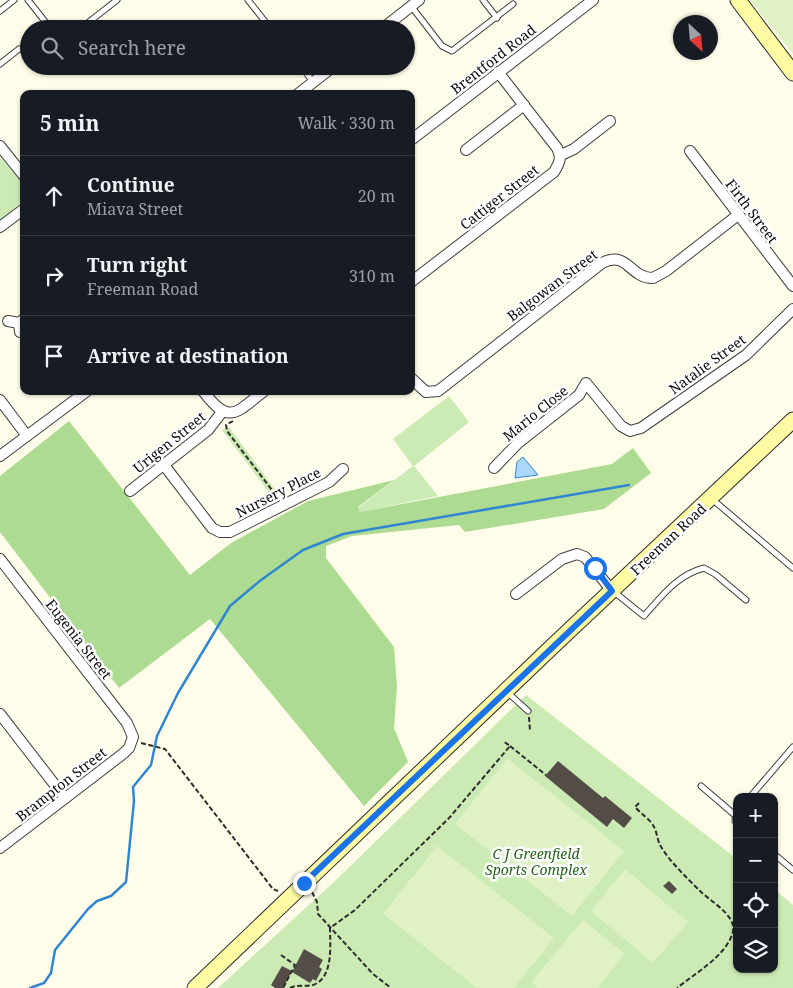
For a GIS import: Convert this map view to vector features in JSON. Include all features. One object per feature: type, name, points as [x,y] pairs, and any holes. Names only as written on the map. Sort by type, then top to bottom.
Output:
[{"type":"street","name":"Brentford Road","points":[[415,137],[592,0]]},
{"type":"street","points":[[738,0],[793,73]]},
{"type":"street","points":[[393,20],[415,3]]},
{"type":"street","points":[[498,72],[561,155],[574,149],[610,121]]},
{"type":"street","points":[[303,90],[323,75]]},
{"type":"street","points":[[466,150],[524,105]]},
{"type":"street","points":[[0,146],[20,170]]},
{"type":"street","name":"Firth Street","points":[[690,152],[793,286]]},
{"type":"street","name":"Cattiger Street","points":[[415,279],[554,172],[561,155]]},
{"type":"street","points":[[0,227],[20,212]]},
{"type":"street","name":"Balgowan Street","points":[[415,382],[426,392],[438,390],[609,259],[622,260],[640,276],[653,278],[666,271],[738,215]]},
{"type":"street","name":"Natalie Street","points":[[630,431],[641,428],[727,370],[746,355],[793,309]]},
{"type":"street","points":[[8,321],[20,325]]},
{"type":"street","name":"Mario Close","points":[[494,468],[518,443],[579,395],[586,383],[621,426],[630,431]]},
{"type":"street","points":[[0,456],[82,395]]},
{"type":"street","points":[[208,395],[227,412],[241,410],[259,395]]},
{"type":"street","points":[[0,400],[27,436]]},
{"type":"street","name":"Urigen Street","points":[[130,491],[164,466],[227,412]]},
{"type":"street","name":"Freeman Road","points":[[195,988],[793,420]]},
{"type":"street","name":"Nursery Place","points":[[164,466],[212,528],[220,532],[230,532],[329,482],[342,469]]},
{"type":"street","points":[[516,594],[569,554],[585,557],[612,591]]},
{"type":"street","name":"Eugenia Street","points":[[0,559],[127,723],[133,737]]},
{"type":"street","points":[[0,714],[65,798]]},
{"type":"street","name":"Brampton Street","points":[[0,848],[129,748],[133,737]]},
{"type":"lane","points":[[0,11],[14,0]]},
{"type":"lane","points":[[28,0],[44,20]]},
{"type":"lane","points":[[91,20],[117,0]]},
{"type":"lane","points":[[248,0],[264,20]]},
{"type":"lane","points":[[483,0],[497,18]]},
{"type":"lane","points":[[415,3],[442,46],[452,51],[513,4]]},
{"type":"lane","points":[[0,64],[19,49]]},
{"type":"lane","points":[[308,75],[314,82]]},
{"type":"lane","points":[[712,498],[793,568]]},
{"type":"lane","points":[[612,591],[644,616],[672,584],[694,571],[704,568],[715,574],[746,600]]},
{"type":"lane","points":[[506,691],[528,711]]},
{"type":"lane","points":[[753,793],[793,746]]},
{"type":"lane","points":[[701,786],[733,812]]},
{"type":"lane","points":[[778,857],[793,870]]},
{"type":"path","points":[[227,412],[233,423],[226,425],[226,431],[283,504]]},
{"type":"path","points":[[528,711],[531,713],[528,720],[530,731]]},
{"type":"path","points":[[504,741],[546,775]]},
{"type":"path","points":[[150,746],[162,748],[168,752],[273,889],[281,891]]},
{"type":"path","points":[[330,928],[356,910],[450,817],[510,746]]},
{"type":"path","points":[[639,803],[635,807],[653,824],[660,846],[699,890],[724,912],[731,920],[734,929],[732,936],[705,968],[677,988]]},
{"type":"path","points":[[308,887],[315,897],[318,914],[373,974],[391,988]]},
{"type":"path","points":[[290,988],[314,984],[321,978],[330,959],[330,928]]},
{"type":"path","points":[[281,955],[295,965],[283,988]]},
{"type":"green space","points":[[750,0],[793,0],[793,54]]},
{"type":"green space","points":[[0,156],[20,182],[20,203],[0,221]]},
{"type":"green space","points":[[449,396],[469,422],[414,466],[438,496],[360,512],[358,508],[413,466],[393,439]]},
{"type":"green space","points":[[69,421],[190,575],[231,543],[308,501],[394,480],[358,507],[360,512],[612,464],[633,448],[651,473],[604,509],[465,532],[459,525],[352,536],[326,546],[326,558],[394,647],[397,686],[394,728],[408,762],[364,806],[210,619],[119,688],[0,532],[0,476]]},
{"type":"green space","points":[[229,427],[279,495],[274,499],[222,430]]},
{"type":"green space","name":"C J Greenfield Sports Complex","points":[[526,695],[733,856],[733,973],[778,973],[778,892],[793,905],[793,988],[218,988],[334,882]]},
{"type":"green space","points":[[507,758],[624,851],[572,916],[455,824]]},
{"type":"green space","points":[[437,846],[554,938],[514,988],[477,988],[383,914]]},
{"type":"green space","points":[[625,869],[688,922],[653,963],[591,911]]},
{"type":"green space","points":[[583,920],[625,954],[597,988],[538,988],[531,982]]},
{"type":"water","points":[[523,457],[538,475],[515,478],[517,462]]},
{"type":"building","points":[[558,761],[603,798],[605,796],[632,818],[624,828],[613,819],[607,827],[545,776]]},
{"type":"building","points":[[669,881],[677,889],[672,894],[663,886]]},
{"type":"building","points":[[304,949],[323,960],[319,967],[322,969],[316,981],[313,979],[310,983],[292,972]]},
{"type":"building","points":[[282,966],[292,971],[283,988],[275,988],[271,985]]},
{"type":"waterway","points":[[30,988],[44,983],[51,973],[55,950],[88,909],[97,901],[111,896],[126,882],[134,801],[133,787],[151,765],[157,736],[178,693],[230,606],[261,580],[303,550],[343,534],[629,485]]},
{"type":"route","points":[[304,883],[556,642],[612,591],[595,568]]}]
